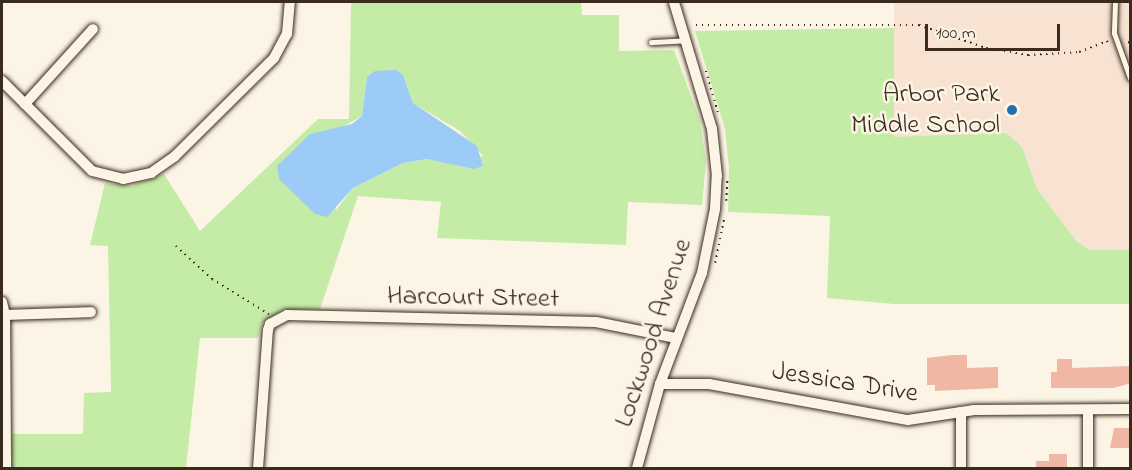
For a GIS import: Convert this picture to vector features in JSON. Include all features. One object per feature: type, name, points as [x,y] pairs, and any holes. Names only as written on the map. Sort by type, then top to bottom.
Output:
[{"type":"street","points":[[2,81],[92,171],[123,179],[151,173],[175,156],[274,58],[287,34],[290,2]]},
{"type":"street","name":"Lockwood Avenue","points":[[637,468],[660,384],[702,273],[717,176],[712,129],[674,2]]},
{"type":"street","points":[[25,104],[93,29]]},
{"type":"street","points":[[2,302],[6,468]]},
{"type":"street","points":[[3,315],[92,312]]},
{"type":"street","name":"Harcourt Street","points":[[273,322],[287,315],[596,322],[676,338]]},
{"type":"street","points":[[258,468],[273,322]]},
{"type":"street","name":"Jessica Drive","points":[[660,384],[709,384],[908,420],[961,412],[1131,410]]},
{"type":"street","points":[[1088,410],[1088,468]]},
{"type":"street","points":[[960,468],[961,412]]},
{"type":"lane","points":[[1115,2],[1114,33],[1131,78]]},
{"type":"lane","points":[[651,42],[684,40]]},
{"type":"path","points":[[696,25],[919,25],[986,48],[1028,56],[1079,52],[1107,41],[1112,44]]},
{"type":"path","points":[[176,246],[212,279],[273,322]]},
{"type":"shaded area","name":"Arbor Park Middle School","points":[[894,2],[1130,2],[1130,250],[1090,250],[1077,242],[1036,189],[1022,147],[894,137]]},
{"type":"green space","points":[[351,2],[581,2],[582,15],[619,15],[619,51],[674,50],[700,121],[706,162],[702,205],[628,202],[626,245],[437,238],[441,202],[358,196],[320,309],[283,309],[262,323],[258,338],[200,338],[186,468],[12,468],[12,434],[83,434],[84,393],[111,392],[108,246],[90,245],[105,183],[131,186],[164,174],[200,231],[318,119],[349,119]],"holes":[[[403,75],[413,103],[460,131],[483,156],[450,163],[427,159],[403,163],[353,188],[336,210],[310,134],[337,130],[362,116],[367,77]]]},
{"type":"green space","points":[[894,28],[894,137],[1006,133],[1022,147],[1037,189],[1077,242],[1090,250],[1130,250],[1130,304],[894,304],[827,298],[830,216],[728,212],[729,169],[725,129],[695,31]]},
{"type":"water","points":[[396,70],[403,75],[413,103],[477,146],[483,166],[474,169],[427,159],[403,163],[353,188],[327,217],[315,214],[279,179],[277,166],[310,134],[352,124],[362,116],[367,77],[375,71]]},
{"type":"building","points":[[967,355],[967,368],[998,367],[998,388],[935,391],[935,385],[927,385],[927,358]]},
{"type":"building","points":[[1057,359],[1072,359],[1072,368],[1131,366],[1131,383],[1114,388],[1051,388],[1051,372],[1057,372]]},
{"type":"building","points":[[1114,428],[1131,428],[1129,448],[1110,448]]},
{"type":"building","points":[[1049,454],[1067,454],[1067,468],[1036,468],[1036,461],[1049,461]]},
{"type":"place","name":"Arbor Park Middle School","points":[[1012,110]]}]
